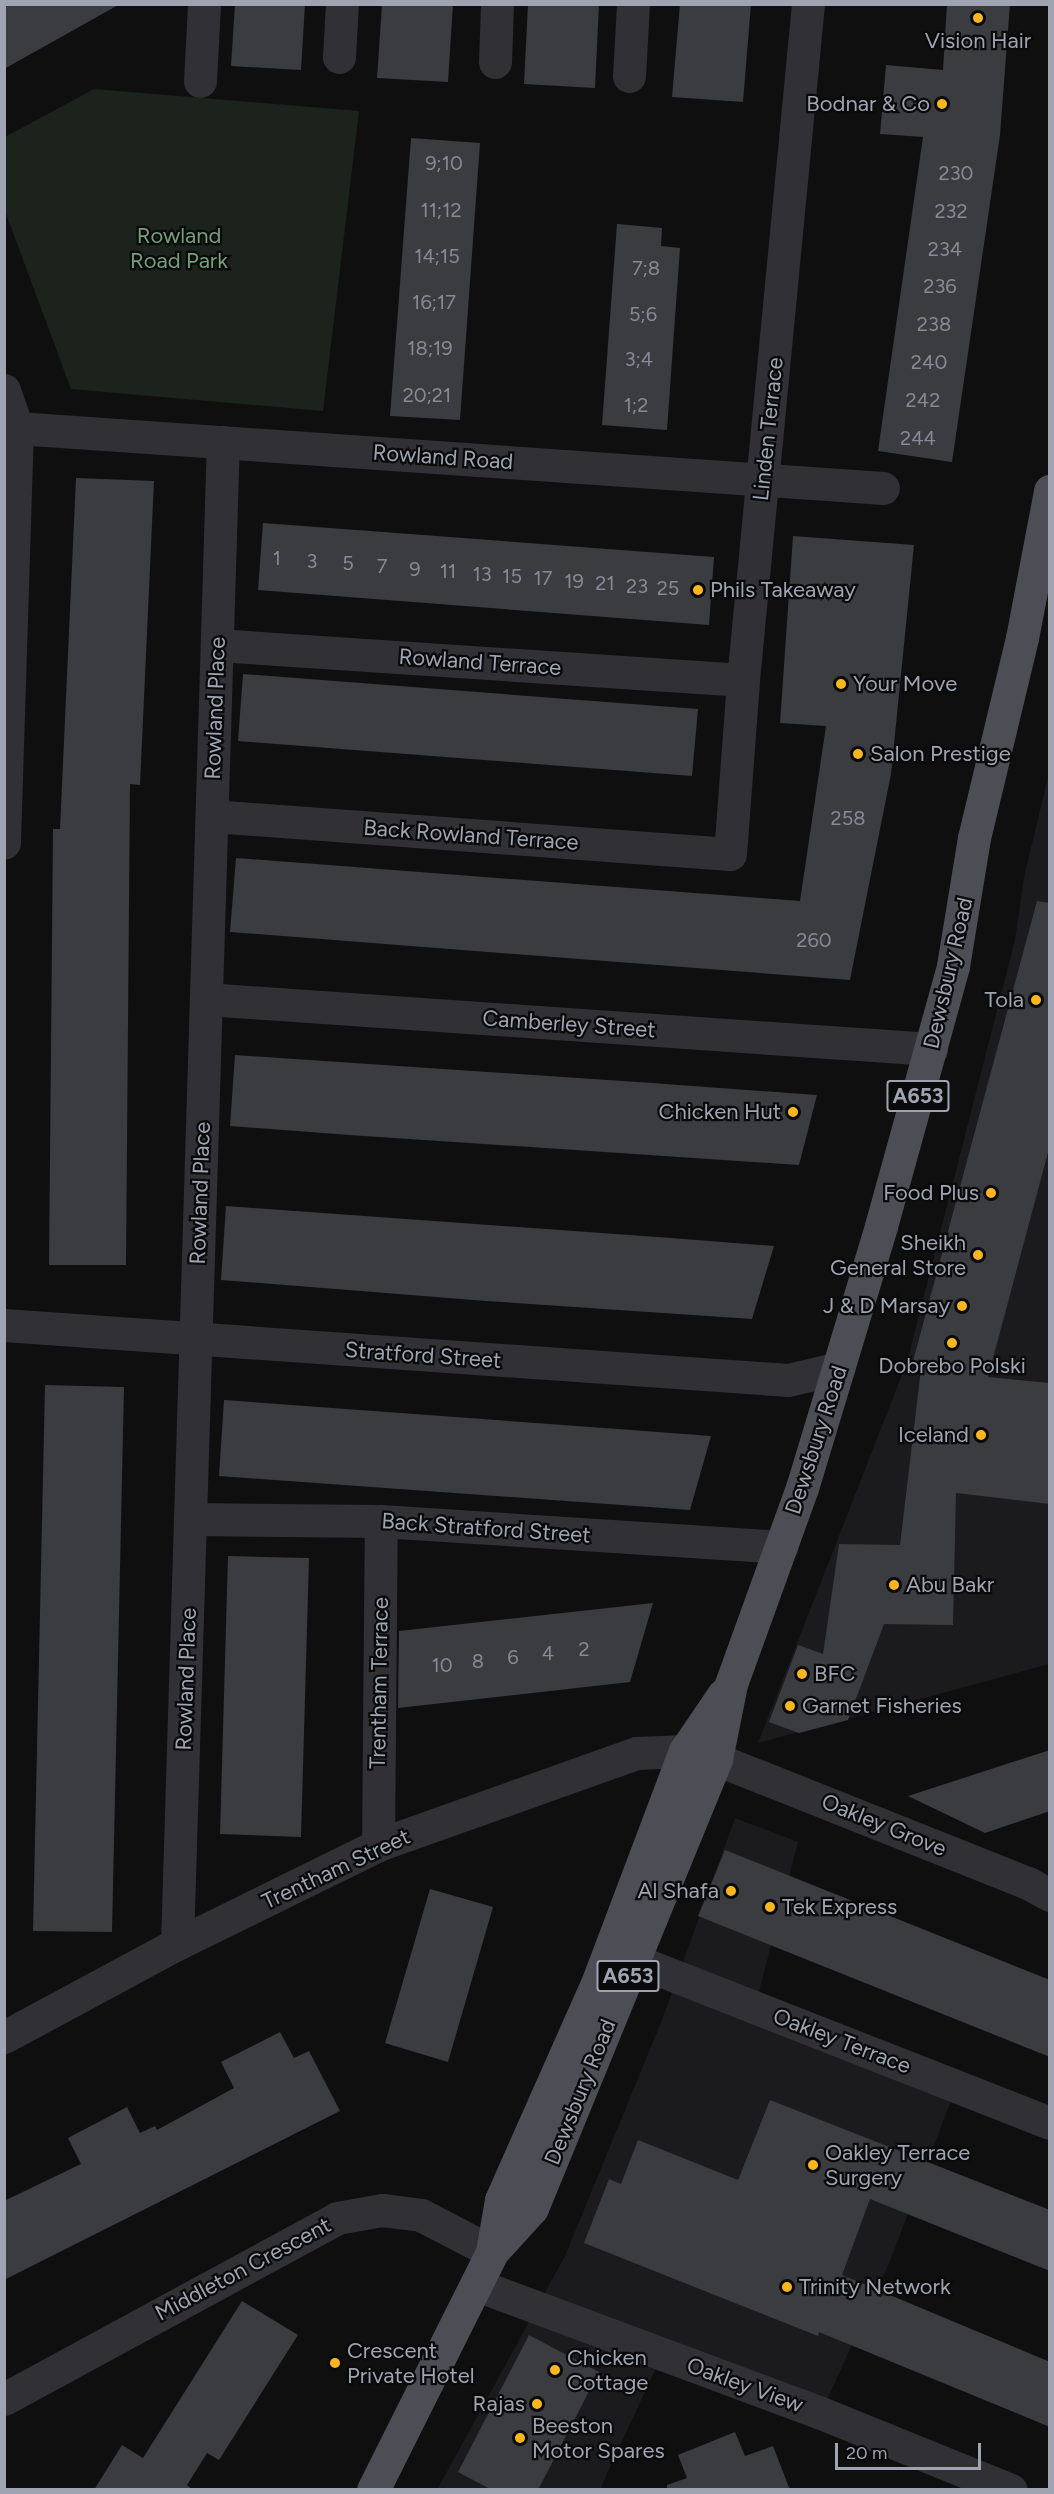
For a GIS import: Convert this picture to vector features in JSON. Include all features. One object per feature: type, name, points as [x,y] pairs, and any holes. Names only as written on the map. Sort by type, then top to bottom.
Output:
[{"type":"main road","name":"Dewsbury Road","points":[[492,2252],[532,2208],[716,1759],[731,1684],[781,1547],[839,1368],[953,966],[974,837],[1022,638],[1049,494]]},
{"type":"main road","points":[[1022,638],[1050,614]]},
{"type":"main road","name":"Dewsbury Road","points":[[374,2490],[492,2252],[501,2200],[598,1981],[685,1751],[731,1684]]},
{"type":"street","points":[[200,81],[204,4]]},
{"type":"street","points":[[339,57],[342,4]]},
{"type":"street","points":[[495,62],[497,4]]},
{"type":"street","points":[[629,76],[633,4]]},
{"type":"street","name":"Linden Terrace","points":[[730,854],[743,680],[808,4]]},
{"type":"street","points":[[4,390],[11,431],[4,843]]},
{"type":"street","name":"Rowland Road","points":[[11,431],[223,442],[883,489]]},
{"type":"street","name":"Rowland Place","points":[[177,1944],[223,442]]},
{"type":"street","name":"Rowland Terrace","points":[[217,645],[743,680]]},
{"type":"street","name":"Back Rowland Terrace","points":[[212,816],[730,854]]},
{"type":"street","name":"Camberley Street","points":[[207,999],[931,1049]]},
{"type":"street","name":"Stratford Street","points":[[4,1325],[774,1379],[811,1377],[839,1368]]},
{"type":"street","name":"Back Stratford Street","points":[[191,1519],[381,1521],[781,1547]]},
{"type":"street","name":"Trentham Terrace","points":[[378,1845],[381,1521]]},
{"type":"street","name":"Trentham Street","points":[[4,2037],[177,1944],[378,1845],[636,1753],[685,1751]]},
{"type":"street","name":"Oakley Grove","points":[[716,1759],[1028,1883],[1050,1895]]},
{"type":"street","name":"Oakley Terrace","points":[[634,1960],[1050,2123]]},
{"type":"street","name":"Middleton Crescent","points":[[4,2398],[338,2218],[382,2210],[421,2215],[492,2252]]},
{"type":"street","name":"Oakley View","points":[[477,2285],[1011,2490]]},
{"type":"shaded area","points":[[1049,773],[1049,1664],[758,1743],[907,1362],[1015,940],[1024,877]]},
{"type":"shaded area","points":[[735,1818],[798,1842],[755,2007],[957,2085],[890,2261],[821,2413],[662,2355],[600,2489],[437,2490],[565,2256],[662,2020]]},
{"type":"green space","name":"Rowland Road Park","points":[[94,89],[359,111],[323,411],[71,389],[5,211],[5,137]]},
{"type":"building","points":[[4,4],[120,4],[4,69]]},
{"type":"building","points":[[235,4],[305,4],[301,70],[231,66]]},
{"type":"building","points":[[382,4],[453,4],[448,82],[377,78]]},
{"type":"building","points":[[528,4],[599,4],[595,88],[524,84]]},
{"type":"building","points":[[680,4],[751,4],[743,102],[672,97]]},
{"type":"building","points":[[947,4],[1010,4],[1000,135],[952,462],[878,451],[923,137],[880,134],[886,65],[943,70]]},
{"type":"building","points":[[411,138],[480,143],[460,420],[390,416]]},
{"type":"building","points":[[617,224],[662,228],[661,246],[680,248],[667,430],[602,425]]},
{"type":"building","points":[[76,478],[154,481],[140,785],[130,784],[126,1265],[49,1265],[53,829],[60,829]]},
{"type":"building","points":[[263,523],[714,557],[709,625],[258,590]]},
{"type":"building","points":[[793,536],[914,545],[891,774],[850,980],[230,932],[236,858],[800,901],[826,726],[780,723]]},
{"type":"building","points":[[243,674],[698,709],[692,776],[238,741]]},
{"type":"building","points":[[1037,901],[1050,903],[1050,1145],[988,1377],[1050,1383],[1050,1504],[956,1493],[953,1625],[884,1624],[848,1720],[799,1733],[769,1722],[798,1645],[823,1654],[839,1544],[900,1545],[921,1369],[912,1365]]},
{"type":"building","points":[[235,1055],[817,1095],[799,1165],[349,1135],[230,1126]]},
{"type":"building","points":[[226,1206],[774,1246],[752,1319],[486,1301],[221,1280]]},
{"type":"building","points":[[45,1385],[124,1387],[112,1932],[33,1931]]},
{"type":"building","points":[[224,1400],[711,1436],[690,1510],[219,1476]]},
{"type":"building","points":[[228,1556],[309,1558],[301,1837],[220,1834]]},
{"type":"building","points":[[653,1603],[630,1682],[398,1708],[399,1631]]},
{"type":"building","points":[[1050,1750],[1050,1811],[985,1833],[908,1796]]},
{"type":"building","points":[[725,1850],[1050,1980],[1050,2057],[698,1916]]},
{"type":"building","points":[[430,1889],[493,1907],[448,2062],[385,2043]]},
{"type":"building","points":[[280,2032],[294,2058],[309,2051],[340,2111],[4,2280],[4,2201],[81,2164],[68,2138],[127,2107],[140,2133],[155,2126],[157,2130],[234,2088],[221,2062]]},
{"type":"building","points":[[770,2100],[1050,2210],[1050,2271],[870,2199],[842,2275],[1050,2362],[1050,2427],[819,2332],[818,2336],[584,2243],[609,2179],[621,2184],[638,2140],[738,2180]]},
{"type":"building","points":[[242,2301],[298,2335],[219,2460],[207,2453],[187,2485],[193,2490],[94,2490],[122,2445],[143,2458]]},
{"type":"building","points":[[529,2335],[599,2372],[538,2490],[492,2490],[458,2472]]},
{"type":"building","points":[[735,2432],[745,2456],[773,2446],[790,2490],[667,2490],[667,2485],[687,2478],[678,2455]]},
{"type":"place","name":"Vision Hair","points":[[978,18]]},
{"type":"place","name":"Bodnar & Co","points":[[942,104]]},
{"type":"place","name":"Phils Takeaway","points":[[698,590]]},
{"type":"place","name":"Your Move","points":[[841,684]]},
{"type":"place","name":"Salon Prestige","points":[[858,754]]},
{"type":"place","name":"Tola","points":[[1036,1000]]},
{"type":"place","name":"Chicken Hut","points":[[793,1112]]},
{"type":"place","name":"Food Plus","points":[[991,1193]]},
{"type":"place","name":"Sheikh General Store","points":[[978,1255]]},
{"type":"place","name":"J & D Marsay","points":[[962,1306]]},
{"type":"place","name":"Dobrebo Polski","points":[[952,1343]]},
{"type":"place","name":"Iceland","points":[[981,1435]]},
{"type":"place","name":"Abu Bakr","points":[[894,1585]]},
{"type":"place","name":"BFC","points":[[802,1674]]},
{"type":"place","name":"Garnet Fisheries","points":[[790,1706]]},
{"type":"place","name":"Al Shafa","points":[[731,1891]]},
{"type":"place","name":"Tek Express","points":[[770,1907]]},
{"type":"place","name":"Oakley Terrace Surgery","points":[[813,2165]]},
{"type":"place","name":"Trinity Network","points":[[787,2287]]},
{"type":"place","name":"Crescent Private Hotel","points":[[335,2363]]},
{"type":"place","name":"Chicken Cottage","points":[[555,2370]]},
{"type":"place","name":"Rajas","points":[[537,2404]]},
{"type":"place","name":"Beeston Motor Spares","points":[[520,2438]]}]
